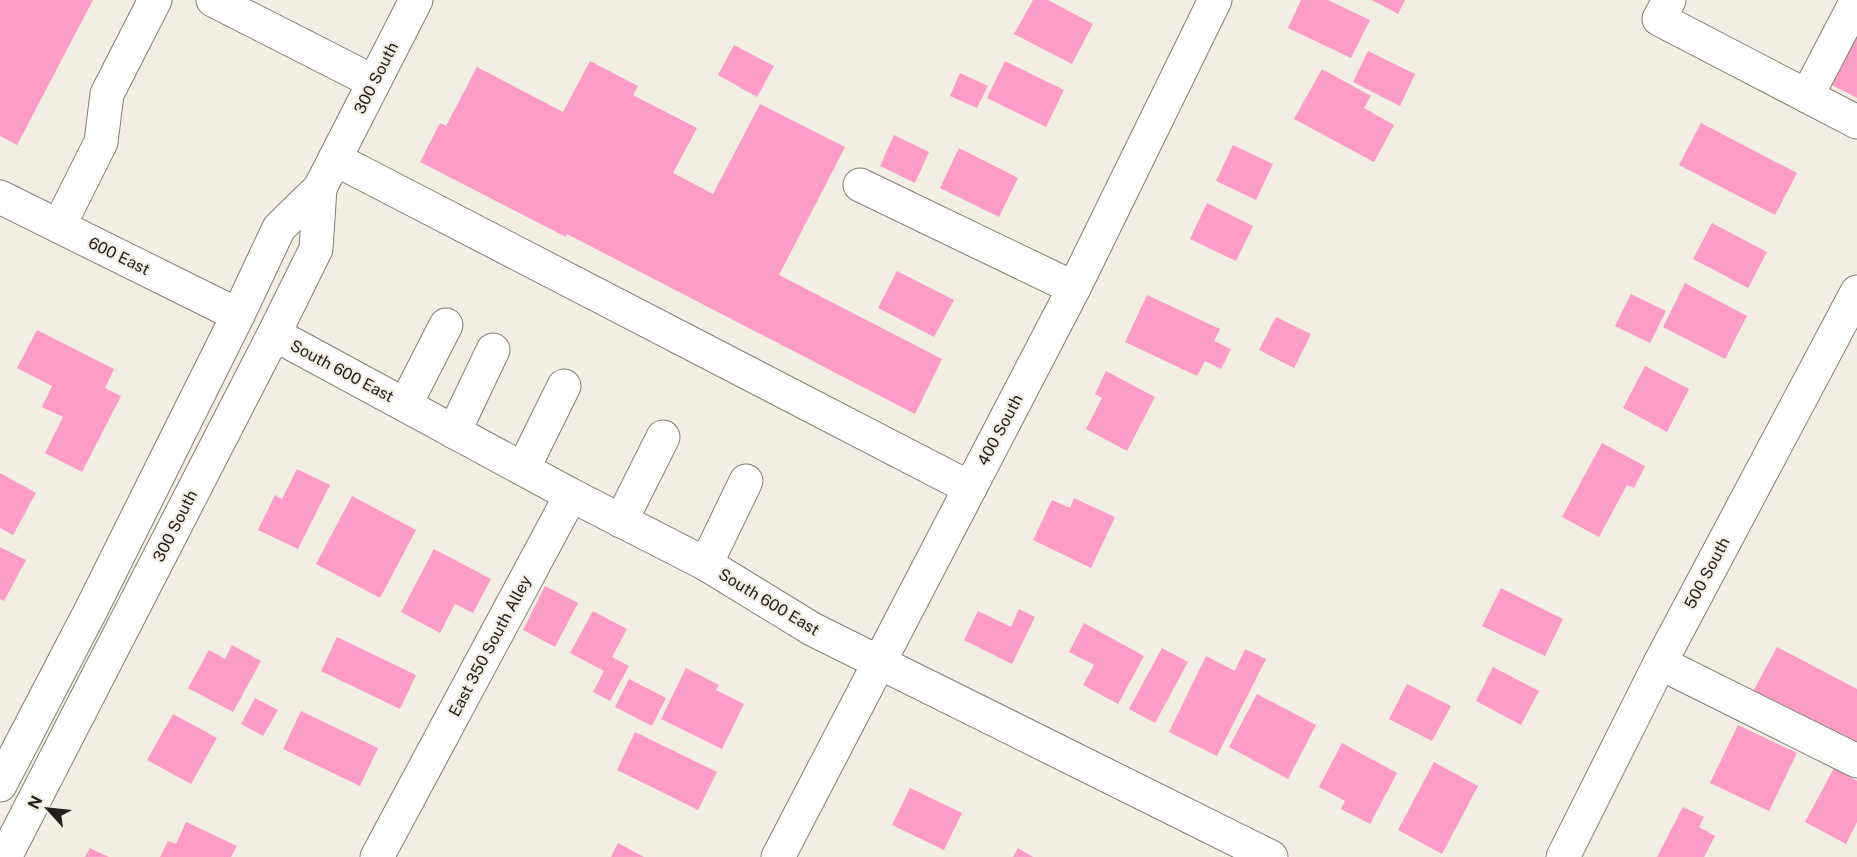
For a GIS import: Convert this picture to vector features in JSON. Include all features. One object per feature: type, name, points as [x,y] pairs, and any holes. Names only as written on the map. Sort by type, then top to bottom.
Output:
[{"type":"street","points":[[59,226],[101,142],[107,94],[155,0]]},
{"type":"street","points":[[213,0],[374,82]]},
{"type":"street","name":"300 South","points":[[0,785],[92,610],[279,228],[320,188],[416,0]]},
{"type":"street","name":"400 South","points":[[778,857],[1074,288],[1215,0]]},
{"type":"street","points":[[1669,0],[1659,19],[1857,122]]},
{"type":"street","points":[[1807,96],[1857,0]]},
{"type":"street","points":[[335,159],[970,489]]},
{"type":"street","points":[[860,185],[1074,288]]},
{"type":"street","name":"300 South","points":[[5,857],[316,249],[320,188]]},
{"type":"street","name":"600 East","points":[[0,197],[238,315]]},
{"type":"street","name":"500 South","points":[[1563,857],[1659,663],[1857,292]]},
{"type":"street","points":[[405,405],[446,325]]},
{"type":"street","name":"South 600 East","points":[[274,334],[523,470],[706,564],[812,629],[1271,857]]},
{"type":"street","points":[[454,432],[493,350]]},
{"type":"street","points":[[523,470],[564,386]]},
{"type":"street","points":[[621,521],[663,437]]},
{"type":"street","points":[[706,564],[746,481]]},
{"type":"street","name":"East 350 South Alley","points":[[377,857],[571,495]]},
{"type":"street","points":[[1659,663],[1857,761]]},
{"type":"building","points":[[0,0],[93,0],[17,145],[0,136]]},
{"type":"building","points":[[1033,0],[1048,0],[1093,24],[1072,64],[1014,34]]},
{"type":"building","points":[[1301,0],[1328,0],[1370,20],[1351,58],[1288,28]]},
{"type":"building","points":[[1372,0],[1405,0],[1398,14]]},
{"type":"building","points":[[1857,27],[1857,98],[1828,83]]},
{"type":"building","points":[[734,45],[774,66],[757,97],[718,75]]},
{"type":"building","points":[[1368,51],[1415,74],[1400,106],[1353,82]]},
{"type":"building","points":[[590,61],[638,86],[633,95],[697,128],[673,173],[713,194],[760,104],[845,147],[779,275],[942,359],[915,414],[567,234],[566,237],[420,162],[440,123],[446,126],[477,67],[563,112]]},
{"type":"building","points":[[1005,61],[1064,90],[1046,127],[987,98]]},
{"type":"building","points":[[1322,69],[1371,96],[1364,108],[1394,125],[1374,162],[1294,119]]},
{"type":"building","points":[[960,73],[988,86],[977,108],[950,96]]},
{"type":"building","points":[[1701,123],[1797,173],[1775,215],[1679,165]]},
{"type":"building","points":[[894,135],[929,152],[915,183],[880,166]]},
{"type":"building","points":[[1233,145],[1273,164],[1256,200],[1216,181]]},
{"type":"building","points":[[959,148],[1018,178],[999,217],[940,188]]},
{"type":"building","points":[[1207,203],[1253,226],[1236,261],[1190,239]]},
{"type":"building","points":[[1712,223],[1767,252],[1748,288],[1693,259]]},
{"type":"building","points":[[897,271],[954,300],[934,337],[878,308]]},
{"type":"building","points":[[1685,283],[1747,316],[1725,359],[1663,327]]},
{"type":"building","points":[[1631,294],[1666,311],[1650,343],[1615,326]]},
{"type":"building","points":[[1147,295],[1220,329],[1214,341],[1231,349],[1221,369],[1205,361],[1197,376],[1125,342]]},
{"type":"building","points":[[1276,317],[1311,334],[1294,368],[1259,350]]},
{"type":"building","points":[[37,330],[114,369],[105,388],[121,396],[82,472],[45,453],[63,417],[42,407],[52,386],[17,368]]},
{"type":"building","points":[[1645,366],[1689,389],[1667,432],[1623,408]]},
{"type":"building","points":[[1106,371],[1155,397],[1127,451],[1086,429],[1102,398],[1095,394]]},
{"type":"building","points":[[1602,443],[1645,466],[1634,488],[1627,485],[1599,537],[1562,517]]},
{"type":"building","points":[[297,469],[330,485],[298,549],[258,530],[275,495],[282,499]]},
{"type":"building","points":[[0,473],[36,493],[13,535],[0,528]]},
{"type":"building","points":[[352,496],[416,530],[380,598],[316,564]]},
{"type":"building","points":[[1074,498],[1115,517],[1091,568],[1033,540],[1052,500],[1070,508]]},
{"type":"building","points":[[0,547],[26,560],[4,601],[0,599]]},
{"type":"building","points":[[434,549],[491,579],[473,613],[455,604],[440,633],[401,612]]},
{"type":"building","points":[[545,586],[578,603],[555,647],[523,630]]},
{"type":"building","points":[[1501,588],[1563,619],[1545,656],[1482,626]]},
{"type":"building","points":[[1019,609],[1035,617],[1012,664],[964,640],[978,611],[1011,627]]},
{"type":"building","points":[[593,611],[627,629],[612,657],[629,666],[610,701],[593,692],[604,671],[570,653]]},
{"type":"building","points":[[1084,623],[1144,656],[1118,704],[1083,685],[1094,665],[1069,652]]},
{"type":"building","points":[[337,637],[416,675],[400,709],[321,671]]},
{"type":"building","points":[[232,645],[261,661],[233,712],[188,688],[209,650],[225,659]]},
{"type":"building","points":[[1777,647],[1857,689],[1857,754],[1750,697]]},
{"type":"building","points":[[1162,648],[1188,662],[1155,723],[1129,709]]},
{"type":"building","points":[[1245,649],[1266,659],[1217,756],[1169,732],[1206,656],[1235,671]]},
{"type":"building","points":[[1493,667],[1539,691],[1521,725],[1476,701]]},
{"type":"building","points":[[686,668],[719,685],[716,690],[744,704],[722,749],[661,719]]},
{"type":"building","points":[[629,679],[666,698],[652,726],[615,707]]},
{"type":"building","points":[[1407,684],[1451,706],[1432,741],[1389,719]]},
{"type":"building","points":[[1257,694],[1316,725],[1288,779],[1229,747]]},
{"type":"building","points":[[255,698],[278,710],[263,736],[241,724]]},
{"type":"building","points":[[301,711],[378,748],[360,786],[283,749]]},
{"type":"building","points":[[173,714],[217,738],[191,784],[147,760]]},
{"type":"building","points":[[1738,725],[1797,753],[1769,811],[1710,783]]},
{"type":"building","points":[[635,732],[717,772],[698,810],[617,770]]},
{"type":"building","points":[[1342,743],[1397,773],[1370,824],[1341,809],[1345,801],[1319,787]]},
{"type":"building","points":[[1434,762],[1478,786],[1442,854],[1398,830]]},
{"type":"building","points":[[1834,768],[1857,781],[1857,822],[1846,844],[1805,822]]},
{"type":"building","points":[[910,788],[962,813],[944,850],[892,825]]},
{"type":"building","points":[[1683,807],[1704,817],[1699,827],[1715,836],[1704,857],[1657,857]]},
{"type":"building","points":[[186,822],[237,846],[231,857],[160,857],[168,841],[176,844]]},
{"type":"building","points":[[618,843],[644,857],[611,857]]},
{"type":"building","points":[[90,848],[109,857],[85,857]]},
{"type":"building","points":[[1018,848],[1033,857],[1013,857]]}]
